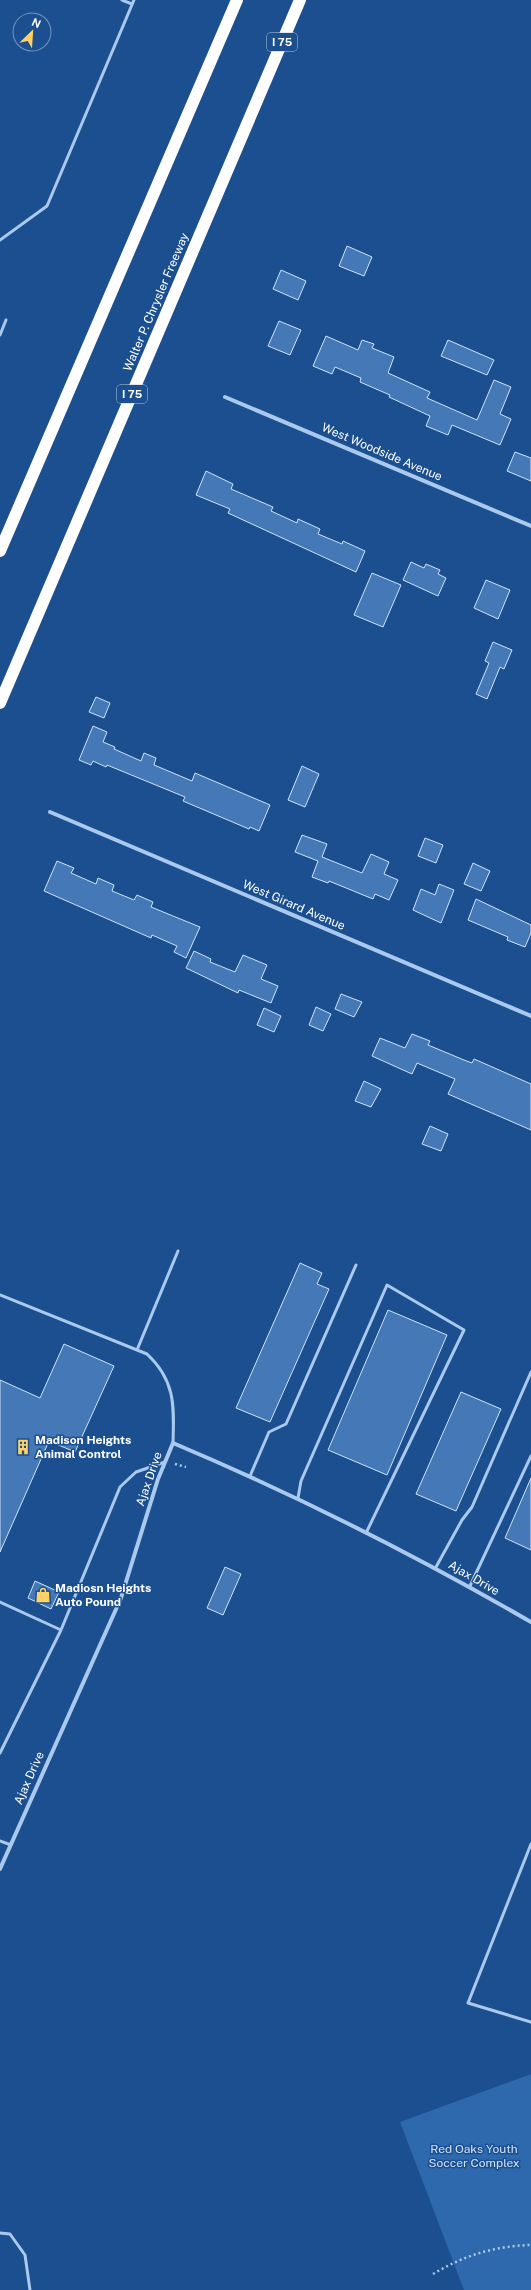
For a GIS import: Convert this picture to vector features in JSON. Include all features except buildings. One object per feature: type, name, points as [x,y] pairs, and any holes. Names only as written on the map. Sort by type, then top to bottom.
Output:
[{"type":"highway","points":[[0,551],[237,0]]},
{"type":"highway","name":"Walter P. Chrysler Freeway","points":[[0,703],[300,0]]},
{"type":"street","name":"West Woodside Avenue","points":[[225,397],[531,526]]},
{"type":"street","name":"West Girard Avenue","points":[[50,812],[531,1016]]},
{"type":"street","name":"Ajax Drive","points":[[0,1869],[121,1598],[165,1462],[173,1442],[298,1498],[367,1531],[436,1567],[531,1622]]},
{"type":"lane","points":[[122,0],[132,4]]},
{"type":"lane","points":[[0,240],[47,206],[134,0]]},
{"type":"lane","points":[[0,335],[6,320]]},
{"type":"lane","points":[[137,1350],[178,1251]]},
{"type":"lane","points":[[250,1476],[270,1432],[286,1424],[356,1265]]},
{"type":"lane","points":[[298,1498],[301,1481],[387,1286],[464,1330],[367,1531]]},
{"type":"lane","points":[[0,1295],[147,1354],[164,1373],[174,1402],[173,1442]]},
{"type":"lane","points":[[436,1567],[462,1520],[472,1508],[531,1372]]},
{"type":"lane","points":[[470,1586],[531,1456]]},
{"type":"lane","points":[[0,1753],[62,1630],[120,1487],[136,1472],[165,1462]]},
{"type":"lane","points":[[0,1602],[62,1630]]},
{"type":"lane","points":[[0,1841],[11,1845]]},
{"type":"lane","points":[[531,1844],[468,2003],[531,2022]]},
{"type":"lane","points":[[0,2233],[10,2234],[25,2255],[30,2290]]},
{"type":"path","points":[[434,2274],[452,2262],[495,2247],[531,2245]]},
{"type":"green space","name":"Red Oaks Youth Soccer Complex","points":[[531,2074],[531,2290],[464,2290],[400,2122]]},
{"type":"place","name":"Madison Heights Animal Control","points":[[23,1447]]},
{"type":"place","name":"Madiosn Heights Auto Pound","points":[[43,1595]]}]
